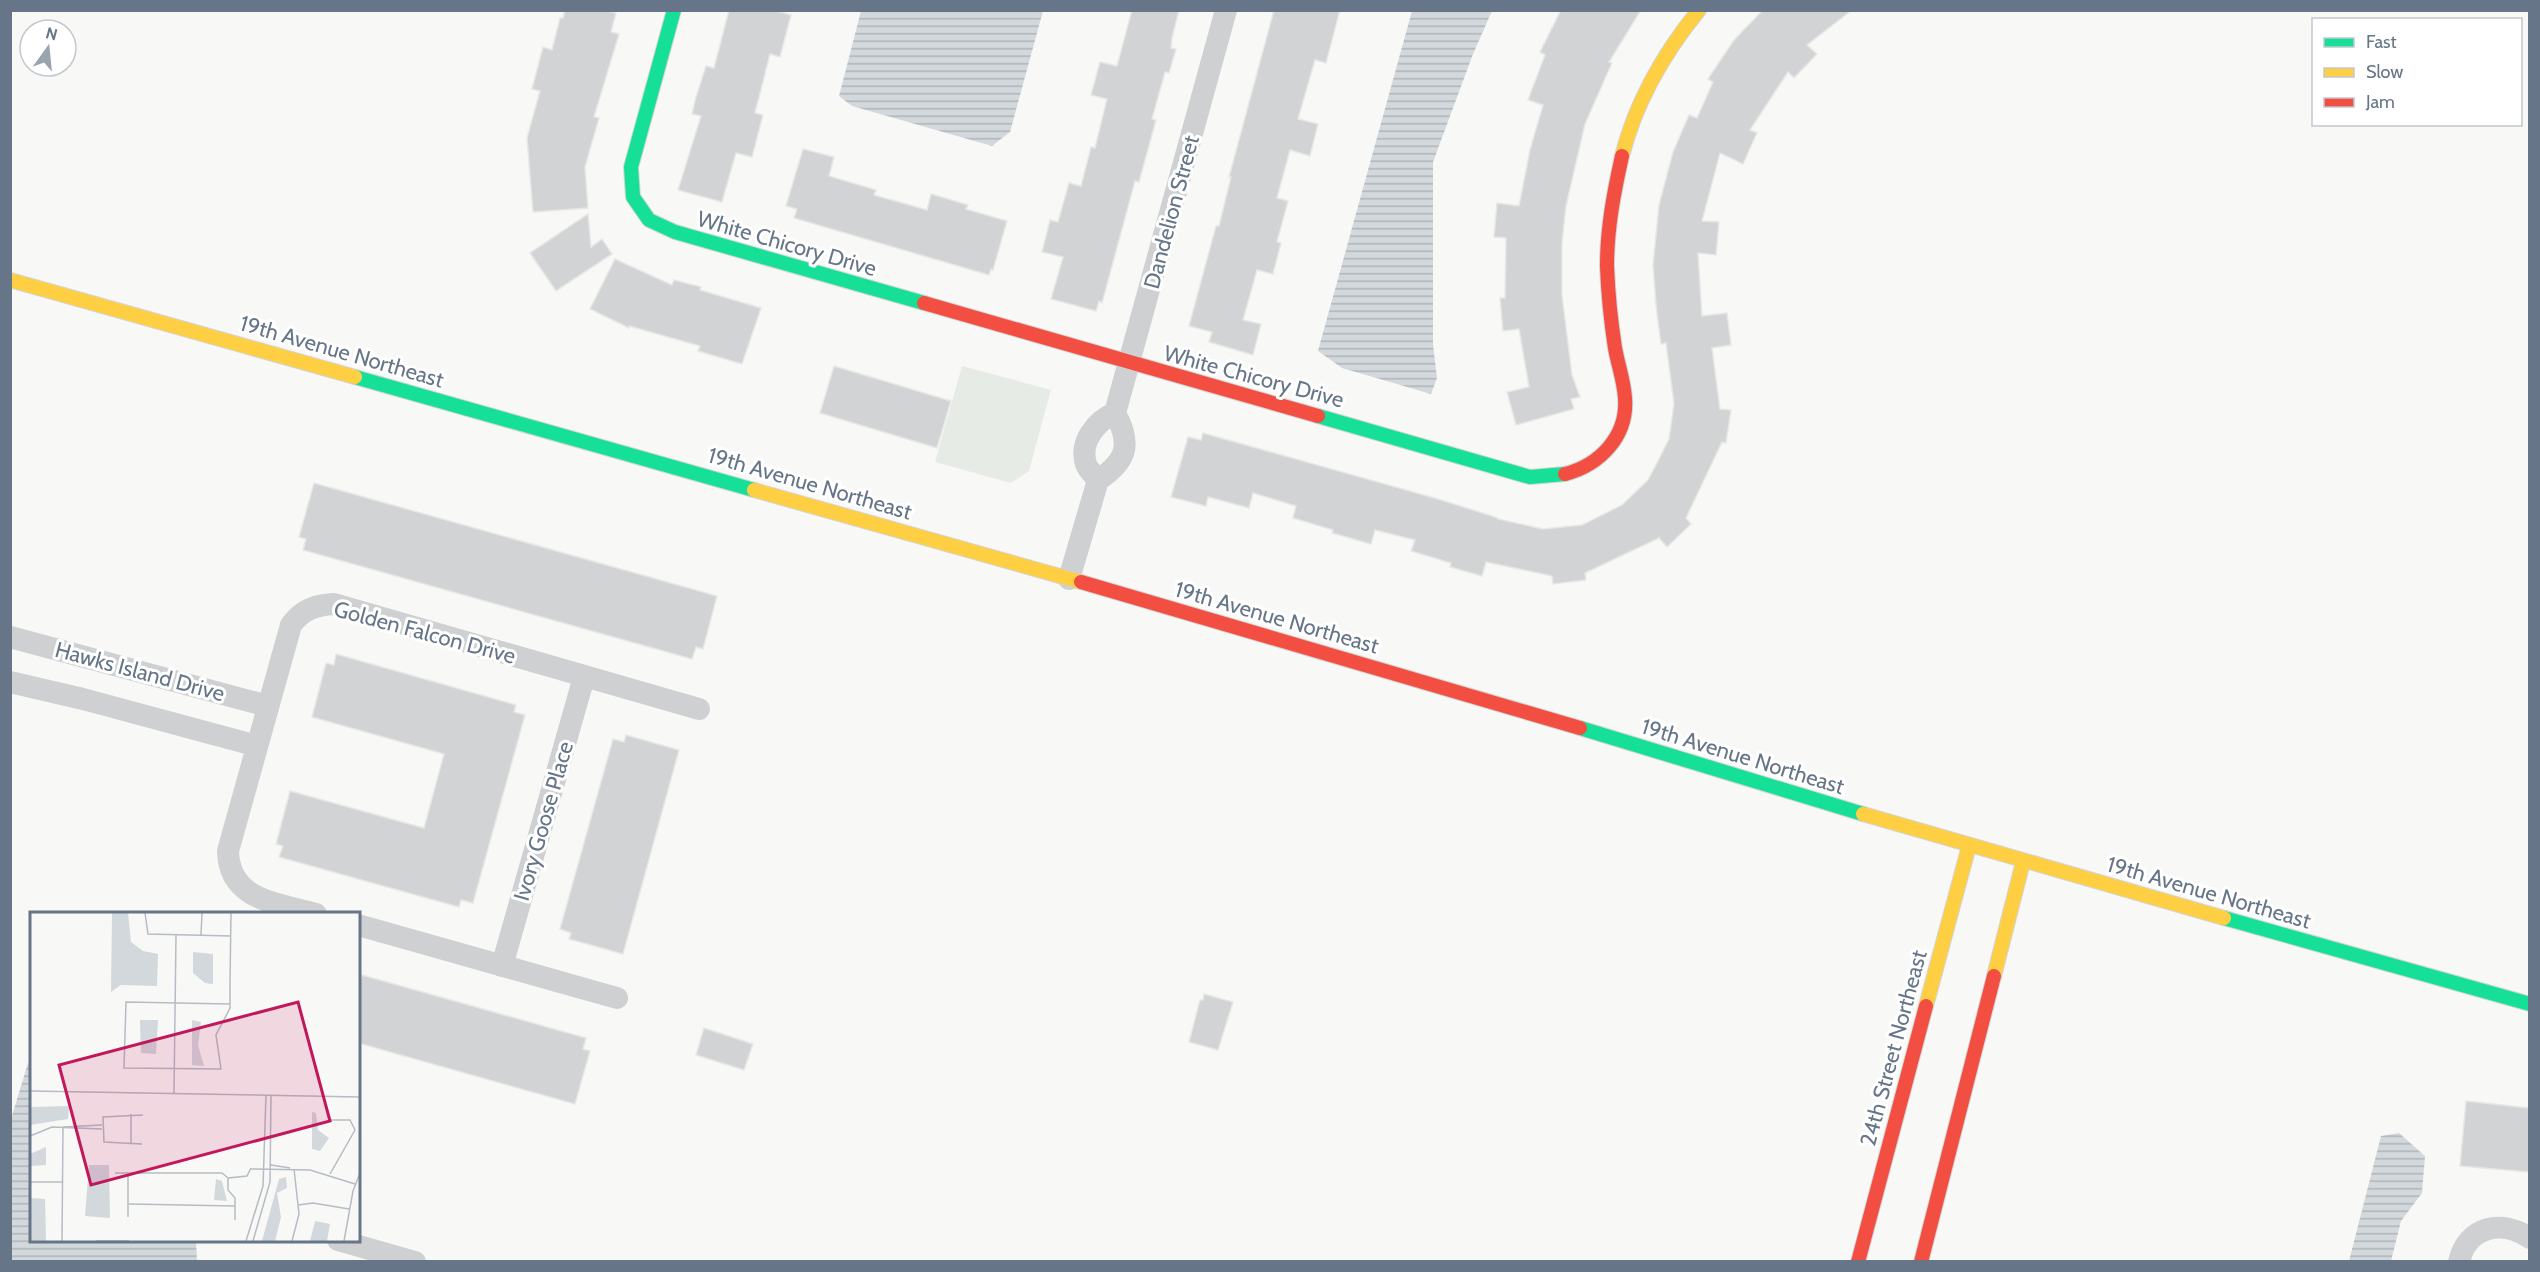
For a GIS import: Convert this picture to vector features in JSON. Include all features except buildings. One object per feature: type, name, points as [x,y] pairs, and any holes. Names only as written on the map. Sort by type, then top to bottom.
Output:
[{"type":"street","name":"White Chicory Drive","points":[[674,10],[630,167],[633,198],[649,220],[685,236],[1530,477],[1552,477],[1576,473],[1594,464],[1612,444],[1623,421],[1626,395],[1617,357],[1606,280],[1610,220],[1619,165],[1635,116],[1657,68],[1699,10]]},
{"type":"street","name":"Dandelion Street","points":[[1116,413],[1226,10]]},
{"type":"street","name":"19th Avenue Northeast","points":[[10,280],[1069,579],[1487,700],[2023,862],[2529,1004]]},
{"type":"street","points":[[1069,579],[1098,480],[1117,465],[1126,444],[1124,429],[1116,413],[1104,418],[1092,431],[1085,448],[1086,465],[1098,480]]},
{"type":"street","name":"Golden Falcon Drive","points":[[310,912],[246,892],[234,879],[228,867],[228,851],[268,706],[291,625],[298,615],[321,605],[334,604],[699,709]]},
{"type":"street","name":"Hawks Island Drive","points":[[10,637],[268,706]]},
{"type":"street","name":"Ivory Goose Place","points":[[502,966],[584,677]]},
{"type":"street","name":"Hawks Island Drive","points":[[10,682],[83,699],[257,746]]},
{"type":"street","name":"24th Street Northeast","points":[[1858,1262],[1969,846]]},
{"type":"street","points":[[1921,1262],[2023,862]]},
{"type":"street","points":[[360,926],[617,998]]},
{"type":"street","points":[[2459,1262],[2468,1242],[2478,1233],[2491,1227],[2518,1230],[2529,1238]]},
{"type":"street","points":[[344,1242],[403,1260]]},
{"type":"shaded area","points":[[861,11],[1043,11],[1010,132],[992,146],[852,106],[839,96]]},
{"type":"shaded area","points":[[1412,11],[1492,11],[1473,54],[1433,162],[1433,344],[1437,378],[1431,394],[1342,368],[1318,351]]},
{"type":"shaded area","points":[[962,366],[1051,390],[1029,471],[1011,483],[935,462]]},
{"type":"shaded area","points":[[28,1063],[30,1064],[30,1242],[196,1242],[197,1261],[11,1261],[11,1119]]},
{"type":"shaded area","points":[[2399,1133],[2425,1156],[2422,1193],[2401,1221],[2391,1261],[2349,1261],[2381,1136]]},
{"type":"traffic: fast","points":[[674,10],[631,167],[633,197],[649,220],[675,232],[924,303]]},
{"type":"traffic: fast","points":[[355,377],[754,490]]},
{"type":"traffic: fast","points":[[1318,416],[1530,477],[1565,474]]},
{"type":"traffic: fast","points":[[1580,728],[1863,814]]},
{"type":"traffic: fast","points":[[2224,918],[2530,1004]]},
{"type":"traffic: slow","points":[[1622,156],[1635,116],[1653,78],[1674,43],[1699,10]]},
{"type":"traffic: slow","points":[[10,280],[355,377]]},
{"type":"traffic: slow","points":[[754,490],[1081,582]]},
{"type":"traffic: slow","points":[[1863,814],[2224,918]]},
{"type":"traffic: slow","points":[[1926,1006],[1969,846]]},
{"type":"traffic: slow","points":[[1994,976],[2023,862]]},
{"type":"traffic: jam","points":[[1565,474],[1590,464],[1609,447],[1617,436],[1625,412],[1625,398],[1612,328],[1607,266],[1608,238],[1622,156]]},
{"type":"traffic: jam","points":[[924,303],[1318,416]]},
{"type":"traffic: jam","points":[[1081,582],[1580,728]]},
{"type":"traffic: jam","points":[[1921,1262],[1994,976]]},
{"type":"traffic: jam","points":[[1858,1262],[1926,1006]]}]
